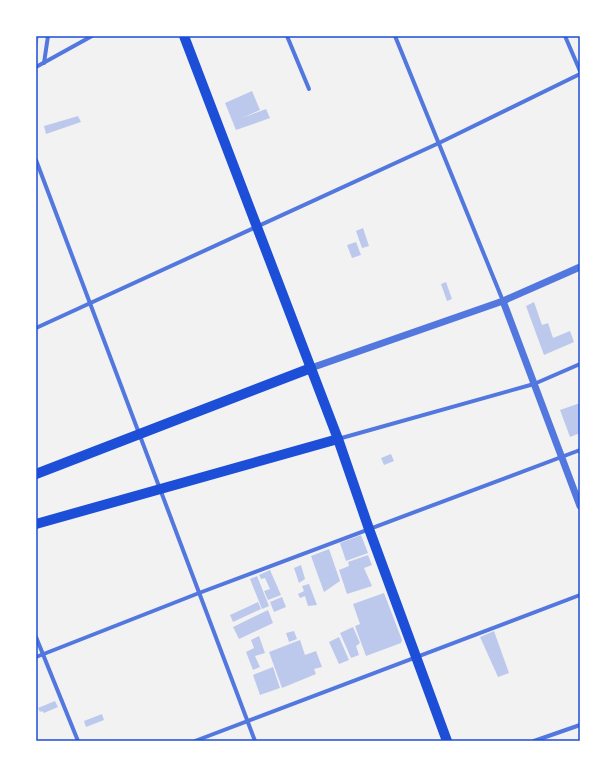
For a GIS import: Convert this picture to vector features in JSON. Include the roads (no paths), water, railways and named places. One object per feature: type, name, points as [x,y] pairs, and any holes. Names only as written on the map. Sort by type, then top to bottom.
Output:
[{"type":"main road","points":[[184,36],[338,439],[369,529],[448,741]]},
{"type":"main road","points":[[36,474],[311,368]]},
{"type":"main road","points":[[36,524],[338,439]]},
{"type":"street","points":[[44,63],[48,36]]},
{"type":"street","points":[[36,67],[92,36]]},
{"type":"street","points":[[288,36],[309,89]]},
{"type":"street","points":[[395,36],[503,301],[580,506]]},
{"type":"street","points":[[36,328],[439,143],[580,72],[565,36]]},
{"type":"street","points":[[36,160],[255,741]]},
{"type":"street","points":[[311,368],[503,301],[580,266]]},
{"type":"street","points":[[338,439],[534,384],[580,364]]},
{"type":"street","points":[[36,657],[199,593],[580,450]]},
{"type":"street","points":[[195,741],[580,595]]},
{"type":"street","points":[[36,637],[78,741]]},
{"type":"street","points":[[534,741],[580,725]]}]
